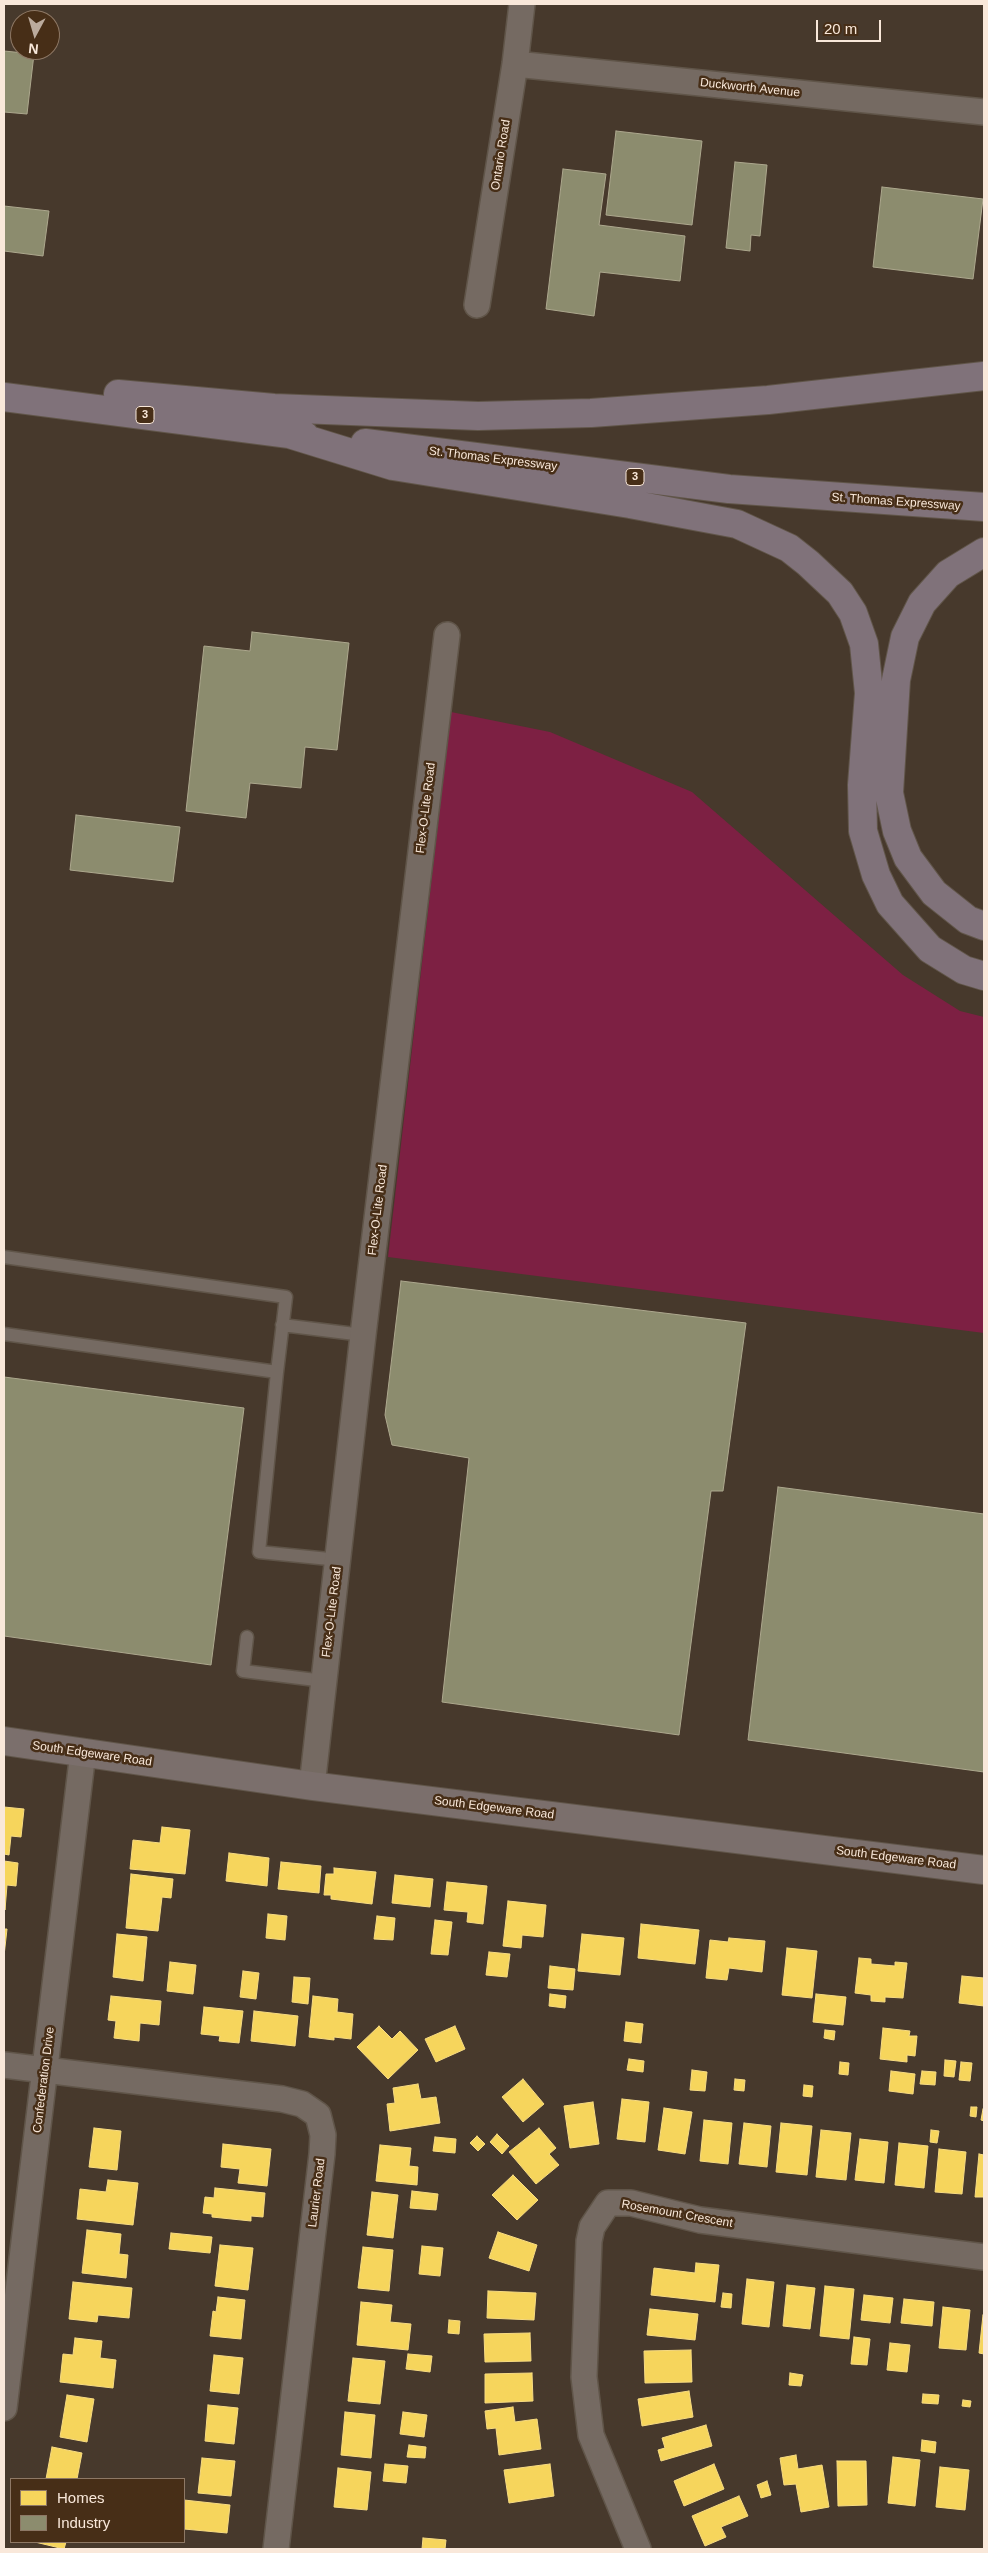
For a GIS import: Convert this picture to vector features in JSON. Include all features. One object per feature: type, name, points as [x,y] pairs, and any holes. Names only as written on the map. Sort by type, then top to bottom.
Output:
[{"type":"highway","points":[[4,384],[274,408],[478,416],[591,413],[758,401],[984,376]]},
{"type":"highway","name":"St. Thomas Expressway","points":[[4,397],[729,489],[984,507]]},
{"type":"highway","points":[[286,433],[393,466],[728,522],[790,548],[840,593],[853,613],[864,644],[869,693],[862,785],[863,831],[876,875],[890,904],[930,949],[964,970],[984,976]]},
{"type":"highway","points":[[984,552],[948,574],[922,603],[905,637],[896,680],[889,793],[897,831],[908,858],[934,893],[968,920],[984,926]]},
{"type":"main road","name":"South Edgeware Road","points":[[4,1741],[312,1786],[984,1870]]},
{"type":"street","name":"Ontario Road","points":[[477,305],[515,64],[522,4]]},
{"type":"street","name":"Duckworth Avenue","points":[[515,64],[984,112]]},
{"type":"street","name":"Flex-O-Lite Road","points":[[312,1786],[363,1335],[447,635]]},
{"type":"street","name":"Confederation Drive","points":[[4,2408],[83,1752]]},
{"type":"street","points":[[4,2066],[45,2070]]},
{"type":"street","name":"Laurier Road","points":[[45,2070],[282,2100],[302,2104],[318,2114],[323,2135],[322,2154],[276,2549]]},
{"type":"street","name":"Rosemount Crescent","points":[[638,2549],[592,2435],[584,2377],[589,2242],[592,2227],[608,2203],[631,2203],[700,2220],[984,2257]]},
{"type":"lane","points":[[4,1257],[286,1298],[259,1552],[338,1560]]},
{"type":"lane","points":[[282,1325],[363,1335]]},
{"type":"lane","points":[[4,1334],[277,1372]]},
{"type":"lane","points":[[247,1636],[243,1672],[324,1681]]},
{"type":"shaded area","points":[[451,712],[550,732],[692,792],[903,975],[960,1011],[984,1017],[984,1333],[388,1257]]},
{"type":"building: Homes","points":[[4,1807],[24,1809],[21,1837],[11,1836],[9,1855],[4,1854]]},
{"type":"building: Homes","points":[[162,1827],[190,1830],[185,1874],[130,1869],[133,1840],[160,1843]]},
{"type":"building: Homes","points":[[229,1853],[269,1858],[267,1886],[226,1881]]},
{"type":"building: Homes","points":[[4,1861],[18,1863],[16,1886],[7,1885],[5,1910]]},
{"type":"building: Homes","points":[[281,1862],[321,1866],[319,1893],[278,1889]]},
{"type":"building: Homes","points":[[334,1868],[376,1872],[372,1904],[331,1899],[331,1895],[324,1895],[326,1874],[334,1874]]},
{"type":"building: Homes","points":[[131,1874],[173,1879],[171,1898],[162,1897],[158,1931],[126,1928]]},
{"type":"building: Homes","points":[[395,1875],[433,1879],[430,1907],[392,1903]]},
{"type":"building: Homes","points":[[447,1882],[487,1886],[483,1924],[467,1922],[468,1912],[444,1910]]},
{"type":"building: Homes","points":[[508,1901],[546,1905],[543,1937],[522,1935],[521,1948],[503,1946]]},
{"type":"building: Homes","points":[[268,1914],[287,1916],[285,1940],[266,1938]]},
{"type":"building: Homes","points":[[377,1916],[395,1918],[393,1940],[374,1939]]},
{"type":"building: Homes","points":[[435,1920],[452,1922],[448,1955],[431,1954]]},
{"type":"building: Homes","points":[[641,1924],[699,1930],[695,1964],[638,1958]]},
{"type":"building: Homes","points":[[4,1929],[7,1929],[4,1956]]},
{"type":"building: Homes","points":[[117,1934],[147,1937],[143,1981],[113,1977]]},
{"type":"building: Homes","points":[[582,1934],[624,1938],[620,1975],[578,1971]]},
{"type":"building: Homes","points":[[729,1938],[765,1941],[762,1972],[729,1968],[727,1980],[706,1978],[710,1940],[728,1942]]},
{"type":"building: Homes","points":[[787,1948],[817,1951],[812,1998],[782,1995]]},
{"type":"building: Homes","points":[[489,1952],[510,1954],[507,1977],[486,1975]]},
{"type":"building: Homes","points":[[859,1958],[871,1959],[871,1964],[895,1966],[895,1962],[907,1963],[903,1998],[885,1997],[885,2002],[871,2001],[871,1995],[855,1993]]},
{"type":"building: Homes","points":[[170,1962],[196,1965],[193,1994],[167,1991]]},
{"type":"building: Homes","points":[[550,1966],[575,1969],[573,1990],[548,1988]]},
{"type":"building: Homes","points":[[243,1971],[259,1973],[256,1999],[240,1997]]},
{"type":"building: Homes","points":[[962,1976],[984,1978],[984,2006],[959,2003]]},
{"type":"building: Homes","points":[[294,1977],[310,1978],[308,2004],[292,2002]]},
{"type":"building: Homes","points":[[550,1994],[566,1996],[565,2008],[549,2006]]},
{"type":"building: Homes","points":[[816,1994],[846,1997],[843,2025],[813,2022]]},
{"type":"building: Homes","points":[[111,1996],[161,2001],[159,2025],[140,2023],[139,2041],[114,2038],[116,2021],[108,2020]]},
{"type":"building: Homes","points":[[313,1996],[338,1999],[337,2012],[353,2014],[351,2039],[334,2037],[334,2040],[309,2037]]},
{"type":"building: Homes","points":[[204,2007],[243,2011],[239,2043],[219,2041],[220,2036],[201,2034]]},
{"type":"building: Homes","points":[[254,2011],[298,2016],[295,2046],[251,2041]]},
{"type":"building: Homes","points":[[626,2022],[643,2024],[641,2043],[624,2041]]},
{"type":"building: Homes","points":[[379,2026],[392,2039],[400,2031],[418,2050],[388,2079],[357,2047]]},
{"type":"building: Homes","points":[[455,2026],[465,2049],[436,2062],[425,2039]]},
{"type":"building: Homes","points":[[883,2028],[910,2031],[909,2036],[917,2036],[915,2056],[907,2055],[907,2062],[880,2059]]},
{"type":"building: Homes","points":[[825,2030],[835,2031],[834,2040],[824,2038]]},
{"type":"building: Homes","points":[[629,2059],[644,2061],[643,2072],[627,2070]]},
{"type":"building: Homes","points":[[945,2060],[956,2061],[954,2077],[944,2076]]},
{"type":"building: Homes","points":[[840,2062],[849,2063],[848,2075],[839,2074]]},
{"type":"building: Homes","points":[[961,2062],[972,2063],[970,2081],[959,2080]]},
{"type":"building: Homes","points":[[692,2070],[707,2072],[705,2091],[690,2090]]},
{"type":"building: Homes","points":[[891,2071],[915,2074],[913,2094],[889,2091]]},
{"type":"building: Homes","points":[[922,2071],[936,2072],[935,2085],[920,2084]]},
{"type":"building: Homes","points":[[523,2079],[544,2104],[523,2122],[502,2097]]},
{"type":"building: Homes","points":[[735,2079],[745,2080],[744,2091],[734,2090]]},
{"type":"building: Homes","points":[[418,2084],[421,2099],[436,2097],[440,2123],[390,2131],[387,2104],[395,2103],[393,2088]]},
{"type":"building: Homes","points":[[804,2085],[813,2086],[812,2097],[803,2096]]},
{"type":"building: Homes","points":[[622,2099],[649,2102],[645,2142],[617,2139]]},
{"type":"building: Homes","points":[[593,2102],[599,2144],[570,2148],[564,2106]]},
{"type":"building: Homes","points":[[971,2107],[977,2107],[976,2117],[970,2116]]},
{"type":"building: Homes","points":[[664,2108],[692,2112],[685,2154],[658,2150]]},
{"type":"building: Homes","points":[[984,2109],[984,2121],[981,2120]]},
{"type":"building: Homes","points":[[704,2120],[732,2123],[728,2164],[700,2161]]},
{"type":"building: Homes","points":[[744,2123],[771,2126],[767,2167],[739,2164]]},
{"type":"building: Homes","points":[[781,2123],[812,2126],[807,2175],[776,2172]]},
{"type":"building: Homes","points":[[94,2128],[121,2131],[117,2170],[89,2167]]},
{"type":"building: Homes","points":[[539,2128],[556,2148],[549,2154],[559,2165],[536,2184],[509,2152]]},
{"type":"building: Homes","points":[[821,2130],[851,2133],[846,2180],[816,2177]]},
{"type":"building: Homes","points":[[931,2130],[939,2131],[937,2143],[930,2142]]},
{"type":"building: Homes","points":[[497,2134],[509,2146],[502,2154],[490,2142]]},
{"type":"building: Homes","points":[[477,2136],[485,2144],[478,2151],[470,2143]]},
{"type":"building: Homes","points":[[435,2137],[456,2139],[455,2153],[433,2151]]},
{"type":"building: Homes","points":[[860,2139],[888,2142],[884,2183],[855,2180]]},
{"type":"building: Homes","points":[[899,2143],[928,2146],[924,2188],[895,2185]]},
{"type":"building: Homes","points":[[223,2144],[271,2149],[267,2186],[238,2183],[240,2169],[221,2167]]},
{"type":"building: Homes","points":[[380,2145],[411,2148],[409,2166],[418,2167],[417,2185],[376,2181]]},
{"type":"building: Homes","points":[[939,2149],[966,2152],[962,2194],[935,2192]]},
{"type":"building: Homes","points":[[979,2154],[984,2155],[984,2197],[975,2197]]},
{"type":"building: Homes","points":[[513,2175],[538,2200],[517,2220],[492,2195]]},
{"type":"building: Homes","points":[[108,2180],[138,2183],[133,2225],[77,2219],[80,2189],[106,2192]]},
{"type":"building: Homes","points":[[215,2188],[265,2193],[263,2217],[251,2216],[251,2221],[212,2217],[212,2214],[203,2213],[205,2197],[214,2198]]},
{"type":"building: Homes","points":[[412,2191],[438,2194],[436,2210],[410,2208]]},
{"type":"building: Homes","points":[[372,2192],[398,2195],[393,2238],[367,2235]]},
{"type":"building: Homes","points":[[87,2230],[121,2234],[119,2254],[128,2255],[126,2278],[82,2273]]},
{"type":"building: Homes","points":[[498,2232],[537,2245],[529,2271],[489,2258]]},
{"type":"building: Homes","points":[[171,2233],[212,2237],[210,2253],[169,2249]]},
{"type":"building: Homes","points":[[220,2245],[253,2248],[248,2290],[215,2286]]},
{"type":"building: Homes","points":[[422,2246],[443,2248],[440,2276],[419,2274]]},
{"type":"building: Homes","points":[[363,2247],[393,2250],[389,2291],[358,2288]]},
{"type":"building: Homes","points":[[696,2263],[719,2265],[715,2302],[651,2295],[654,2268],[695,2273]]},
{"type":"building: Homes","points":[[747,2279],[774,2282],[769,2327],[742,2324]]},
{"type":"building: Homes","points":[[73,2282],[132,2288],[129,2318],[98,2315],[97,2322],[69,2319]]},
{"type":"building: Homes","points":[[787,2285],[815,2288],[810,2329],[783,2326]]},
{"type":"building: Homes","points":[[825,2286],[854,2289],[849,2339],[820,2336]]},
{"type":"building: Homes","points":[[488,2291],[536,2293],[534,2320],[487,2318]]},
{"type":"building: Homes","points":[[723,2293],[732,2294],[731,2308],[721,2307]]},
{"type":"building: Homes","points":[[864,2295],[893,2298],[890,2323],[861,2320]]},
{"type":"building: Homes","points":[[218,2297],[245,2300],[241,2339],[210,2336],[213,2311],[216,2312]]},
{"type":"building: Homes","points":[[904,2299],[934,2302],[932,2326],[901,2323]]},
{"type":"building: Homes","points":[[361,2302],[392,2305],[390,2322],[411,2324],[408,2350],[357,2345]]},
{"type":"building: Homes","points":[[943,2307],[970,2310],[966,2350],[939,2348]]},
{"type":"building: Homes","points":[[650,2309],[698,2314],[695,2340],[647,2335]]},
{"type":"building: Homes","points":[[984,2315],[984,2354],[979,2353]]},
{"type":"building: Homes","points":[[449,2320],[460,2321],[459,2334],[448,2333]]},
{"type":"building: Homes","points":[[530,2333],[531,2361],[485,2362],[484,2334]]},
{"type":"building: Homes","points":[[854,2337],[870,2339],[867,2365],[851,2364]]},
{"type":"building: Homes","points":[[75,2338],[102,2341],[100,2358],[116,2360],[113,2388],[60,2382],[63,2354],[73,2355]]},
{"type":"building: Homes","points":[[890,2343],[910,2345],[907,2372],[887,2370]]},
{"type":"building: Homes","points":[[691,2350],[692,2382],[645,2383],[644,2351]]},
{"type":"building: Homes","points":[[408,2354],[432,2356],[430,2372],[406,2369]]},
{"type":"building: Homes","points":[[214,2355],[243,2358],[239,2394],[210,2391]]},
{"type":"building: Homes","points":[[353,2358],[385,2361],[380,2404],[348,2401]]},
{"type":"building: Homes","points":[[532,2373],[533,2401],[485,2403],[485,2374]]},
{"type":"building: Homes","points":[[790,2373],[803,2375],[801,2386],[789,2385]]},
{"type":"building: Homes","points":[[689,2391],[693,2417],[642,2426],[638,2399]]},
{"type":"building: Homes","points":[[923,2394],[939,2395],[938,2404],[922,2403]]},
{"type":"building: Homes","points":[[67,2395],[94,2399],[87,2442],[60,2437]]},
{"type":"building: Homes","points":[[963,2400],[971,2401],[970,2407],[962,2406]]},
{"type":"building: Homes","points":[[208,2405],[238,2408],[234,2444],[205,2441]]},
{"type":"building: Homes","points":[[513,2407],[515,2422],[537,2419],[541,2449],[499,2455],[496,2428],[487,2429],[485,2411]]},
{"type":"building: Homes","points":[[345,2412],[375,2415],[371,2458],[341,2455]]},
{"type":"building: Homes","points":[[403,2412],[427,2415],[424,2437],[400,2434]]},
{"type":"building: Homes","points":[[706,2425],[712,2446],[661,2461],[658,2450],[665,2448],[662,2438]]},
{"type":"building: Homes","points":[[922,2440],[936,2442],[935,2453],[921,2451]]},
{"type":"building: Homes","points":[[409,2445],[426,2447],[425,2458],[407,2457]]},
{"type":"building: Homes","points":[[52,2447],[82,2453],[77,2478],[46,2478]]},
{"type":"building: Homes","points":[[796,2455],[798,2469],[822,2465],[829,2507],[801,2512],[796,2484],[784,2485],[780,2458]]},
{"type":"building: Homes","points":[[893,2457],[920,2460],[915,2506],[888,2503]]},
{"type":"building: Homes","points":[[202,2458],[235,2461],[231,2496],[198,2493]]},
{"type":"building: Homes","points":[[837,2461],[866,2461],[867,2505],[838,2506]]},
{"type":"building: Homes","points":[[385,2464],[408,2466],[406,2483],[383,2481]]},
{"type":"building: Homes","points":[[550,2464],[554,2496],[509,2503],[504,2470]]},
{"type":"building: Homes","points":[[714,2464],[724,2489],[684,2506],[674,2481]]},
{"type":"building: Homes","points":[[940,2467],[969,2470],[965,2510],[936,2507]]},
{"type":"building: Homes","points":[[338,2468],[371,2472],[367,2510],[334,2507]]},
{"type":"building: Homes","points":[[767,2481],[771,2495],[761,2498],[757,2485]]},
{"type":"building: Homes","points":[[739,2496],[748,2516],[721,2527],[726,2537],[705,2546],[692,2516]]},
{"type":"building: Homes","points":[[185,2500],[230,2505],[227,2533],[185,2529]]},
{"type":"building: Homes","points":[[423,2538],[446,2540],[445,2549],[422,2549]]},
{"type":"building: Homes","points":[[39,2543],[66,2543],[64,2549]]},
{"type":"building: Industry","points":[[4,51],[10,52],[10,60],[33,60],[27,114],[4,112]]},
{"type":"building: Industry","points":[[616,131],[702,141],[692,225],[606,215]]},
{"type":"building: Industry","points":[[735,162],[767,165],[760,236],[751,235],[750,251],[726,248]]},
{"type":"building: Industry","points":[[563,169],[606,174],[599,225],[685,236],[680,281],[600,272],[594,316],[546,309]]},
{"type":"building: Industry","points":[[882,187],[983,199],[973,279],[873,267]]},
{"type":"building: Industry","points":[[4,206],[49,211],[43,256],[4,251]]},
{"type":"building: Industry","points":[[252,632],[349,643],[337,750],[305,747],[301,788],[250,783],[246,818],[186,811],[204,646],[250,651]]},
{"type":"building: Industry","points":[[76,815],[180,827],[173,882],[70,870]]},
{"type":"building: Industry","points":[[401,1281],[746,1323],[723,1491],[711,1491],[679,1735],[442,1702],[469,1458],[392,1445],[385,1415]]},
{"type":"building: Industry","points":[[4,1377],[244,1408],[211,1665],[4,1636]]},
{"type":"building: Industry","points":[[778,1487],[984,1514],[984,1772],[748,1740]]}]
